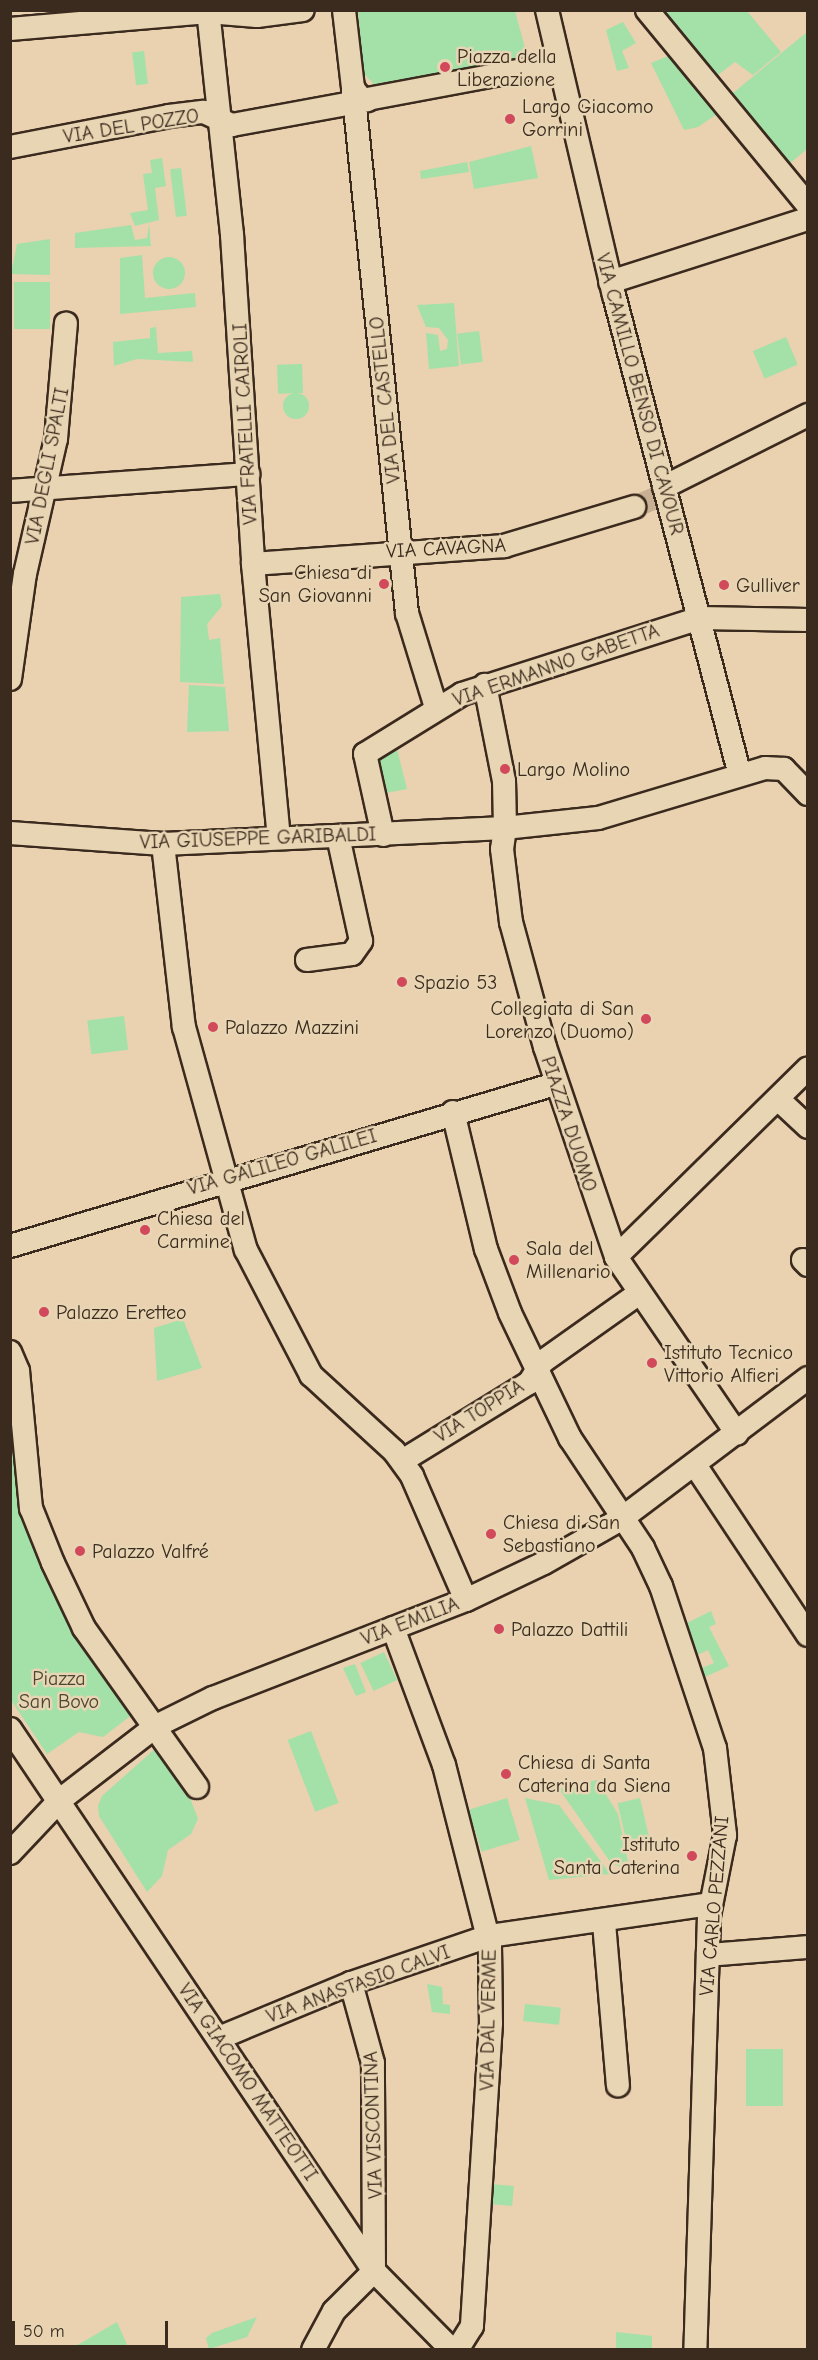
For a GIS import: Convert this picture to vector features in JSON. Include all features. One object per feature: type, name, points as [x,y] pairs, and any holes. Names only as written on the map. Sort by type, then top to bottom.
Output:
[{"type":"street","points":[[10,29],[208,11],[257,16],[303,10]]},
{"type":"street","points":[[344,10],[359,97],[559,63]]},
{"type":"street","name":"VIA CAMILLO BENSO DI CAVOUR","points":[[547,10],[610,282],[655,496],[700,618],[740,775]]},
{"type":"street","points":[[647,10],[807,205]]},
{"type":"street","name":"VIA FRATELLI CAIROLI","points":[[208,11],[221,119],[253,564],[279,838]]},
{"type":"street","name":"VIA DEL POZZO","points":[[10,147],[169,116],[204,112],[232,125],[359,97]]},
{"type":"street","name":"VIA DEL CASTELLO","points":[[359,97],[401,550],[411,632],[436,707]]},
{"type":"street","points":[[610,282],[807,219]]},
{"type":"street","name":"VIA DEGLI SPALTI","points":[[10,679],[25,574],[46,490],[64,379],[66,323]]},
{"type":"street","name":"VIA CAVAGNA","points":[[253,564],[401,550],[520,543],[655,496],[807,415]]},
{"type":"street","points":[[10,491],[248,474]]},
{"type":"street","name":"VIA ERMANNO GABETTA","points":[[383,835],[365,754],[436,707],[485,685],[700,618],[807,620]]},
{"type":"street","points":[[485,685],[504,781],[505,828],[597,818],[740,775],[784,769],[806,790]]},
{"type":"street","name":"VIA GIUSEPPE GARIBALDI","points":[[10,833],[163,844],[505,828]]},
{"type":"street","name":"PIAZZA DUOMO","points":[[505,828],[503,859],[511,922],[555,1083],[616,1257],[638,1294],[737,1434]]},
{"type":"street","points":[[307,960],[352,954],[361,941],[338,836]]},
{"type":"street","points":[[163,844],[184,1028],[224,1180],[246,1250],[295,1352],[327,1395],[402,1461],[466,1600]]},
{"type":"street","points":[[616,1257],[779,1100],[807,1068]]},
{"type":"street","name":"VIA GALILEO GALILEI","points":[[10,1246],[224,1180],[555,1083]]},
{"type":"street","points":[[779,1100],[807,1127]]},
{"type":"street","name":"VIA CARLO PEZZANI","points":[[453,1112],[486,1249],[534,1372],[661,1586],[715,1748],[724,1834],[711,1904],[708,1955],[695,2349]]},
{"type":"street","name":"VIA TOPPIA","points":[[402,1461],[492,1402],[529,1383],[534,1372],[638,1294]]},
{"type":"street","points":[[10,1352],[18,1371],[24,1473],[34,1518],[84,1628],[156,1726],[197,1787]]},
{"type":"street","name":"VIA EMILIA","points":[[10,1853],[60,1800],[156,1726],[213,1698],[466,1600],[621,1519],[737,1434],[807,1378]]},
{"type":"street","points":[[695,1465],[807,1635]]},
{"type":"street","name":"VIA DAL VERME","points":[[393,1628],[444,1765],[489,1936],[491,2023],[472,2326],[457,2349]]},
{"type":"street","name":"VIA GIACOMO MATTEOTTI","points":[[10,1729],[60,1800],[374,2271],[452,2349]]},
{"type":"street","name":"VIA ANASTASIO CALVI","points":[[219,2038],[351,1983],[489,1936],[604,1923],[711,1904]]},
{"type":"street","points":[[604,1923],[618,2085]]},
{"type":"street","points":[[708,1955],[807,1947]]},
{"type":"street","name":"VIA VISCONTINA","points":[[351,1983],[373,2063],[374,2271]]},
{"type":"street","points":[[313,2349],[334,2311],[374,2271]]},
{"type":"green space","points":[[358,11],[515,11],[528,59],[376,86],[363,73]]},
{"type":"green space","points":[[665,11],[747,11],[781,52],[753,75],[735,62],[718,75]]},
{"type":"green space","points":[[623,22],[636,43],[622,51],[629,68],[617,71],[606,30]]},
{"type":"green space","points":[[807,32],[807,149],[789,164],[733,93]]},
{"type":"green space","points":[[144,51],[148,84],[136,85],[132,52]]},
{"type":"green space","points":[[673,54],[720,112],[698,127],[684,130],[651,63]]},
{"type":"green space","points":[[531,146],[538,178],[474,189],[469,162]]},
{"type":"green space","points":[[162,158],[166,186],[155,188],[159,220],[135,226],[130,213],[148,210],[143,174],[152,173],[150,160]]},
{"type":"green space","points":[[467,162],[469,172],[421,179],[420,171]]},
{"type":"green space","points":[[181,168],[187,216],[176,217],[170,169]]},
{"type":"green space","points":[[149,224],[151,246],[75,248],[75,233],[131,225],[135,240],[147,238]]},
{"type":"green space","points":[[50,239],[50,275],[11,274],[17,244]]},
{"type":"green space","points":[[142,255],[145,298],[195,293],[196,307],[120,314],[120,258]]},
{"type":"green space","points":[[169,257],[180,262],[185,273],[180,284],[169,289],[158,284],[153,273],[158,262]]},
{"type":"green space","points":[[14,282],[50,282],[50,329],[14,329]]},
{"type":"green space","points":[[454,303],[459,366],[429,369],[426,333],[438,335],[440,351],[447,349],[448,340],[439,328],[426,327],[417,305]]},
{"type":"green space","points":[[156,327],[158,353],[192,351],[193,362],[137,359],[114,366],[113,342],[150,338],[150,328]]},
{"type":"green space","points":[[479,331],[483,362],[461,364],[457,334]]},
{"type":"green space","points":[[786,337],[798,365],[765,379],[753,351]]},
{"type":"green space","points":[[302,364],[303,393],[278,394],[277,365]]},
{"type":"green space","points":[[296,393],[305,397],[309,406],[305,415],[296,419],[287,415],[283,406],[287,397]]},
{"type":"green space","points":[[220,594],[222,606],[207,624],[209,640],[220,638],[224,684],[180,682],[181,597]]},
{"type":"green space","points":[[189,685],[225,687],[229,731],[187,732]]},
{"type":"green space","points":[[396,745],[407,789],[381,794],[373,762]]},
{"type":"green space","points":[[124,1016],[128,1050],[91,1054],[87,1021]]},
{"type":"green space","points":[[183,1319],[202,1368],[157,1381],[154,1328]]},
{"type":"green space","name":"Piazza San Bovo","points":[[10,1359],[23,1522],[76,1637],[133,1714],[103,1737],[79,1732],[47,1754],[11,1700]]},
{"type":"green space","points":[[711,1611],[716,1624],[709,1627],[729,1666],[705,1677],[702,1668],[714,1663],[708,1650],[697,1655],[685,1624]]},
{"type":"green space","points":[[384,1652],[397,1680],[374,1691],[360,1663]]},
{"type":"green space","points":[[355,1664],[366,1692],[356,1696],[343,1668]]},
{"type":"green space","points":[[311,1731],[339,1803],[315,1812],[288,1740]]},
{"type":"green space","points":[[156,1748],[190,1798],[198,1819],[191,1834],[168,1850],[162,1876],[147,1892],[99,1816],[98,1806],[102,1796]]},
{"type":"green space","points":[[597,1780],[618,1814],[630,1871],[611,1863],[559,1789]]},
{"type":"green space","points":[[507,1798],[520,1840],[482,1852],[469,1810]]},
{"type":"green space","points":[[525,1798],[559,1805],[610,1874],[549,1880]]},
{"type":"green space","points":[[640,1798],[650,1843],[628,1848],[618,1803]]},
{"type":"green space","points":[[427,1984],[442,1987],[443,2004],[450,2005],[450,2014],[432,2012]]},
{"type":"green space","points":[[525,2004],[561,2008],[559,2025],[523,2021]]},
{"type":"green space","points":[[746,2049],[783,2049],[783,2106],[746,2106]]},
{"type":"green space","points":[[491,2184],[514,2186],[512,2206],[489,2204]]},
{"type":"green space","points":[[257,2317],[247,2337],[209,2349],[206,2338],[212,2333]]},
{"type":"green space","points":[[117,2322],[129,2349],[68,2349],[81,2343]]},
{"type":"green space","points":[[616,2332],[652,2336],[652,2349],[616,2349]]},
{"type":"tunnel","points":[[634,507],[655,498]]},
{"type":"place","name":"Piazza della Liberazione","points":[[445,67]]},
{"type":"place","name":"Largo Giacomo Gorrini","points":[[510,119]]},
{"type":"place","name":"Chiesa di San Giovanni","points":[[384,584]]},
{"type":"place","name":"Gulliver","points":[[724,585]]},
{"type":"place","name":"Largo Molino","points":[[505,769]]},
{"type":"place","name":"Spazio 53","points":[[402,982]]},
{"type":"place","name":"Collegiata di San Lorenzo (Duomo)","points":[[646,1019]]},
{"type":"place","name":"Palazzo Mazzini","points":[[213,1027]]},
{"type":"place","name":"Chiesa del Carmine","points":[[145,1230]]},
{"type":"place","name":"Sala del Millenario","points":[[514,1260]]},
{"type":"place","name":"Palazzo Eretteo","points":[[44,1312]]},
{"type":"place","name":"Istituto Tecnico Vittorio Alfieri","points":[[652,1363]]},
{"type":"place","name":"Chiesa di San Sebastiano","points":[[491,1534]]},
{"type":"place","name":"Palazzo Valfré","points":[[80,1551]]},
{"type":"place","name":"Palazzo Dattili","points":[[499,1629]]},
{"type":"place","name":"Chiesa di Santa Caterina da Siena","points":[[506,1774]]},
{"type":"place","name":"Istituto Santa Caterina","points":[[692,1856]]}]
